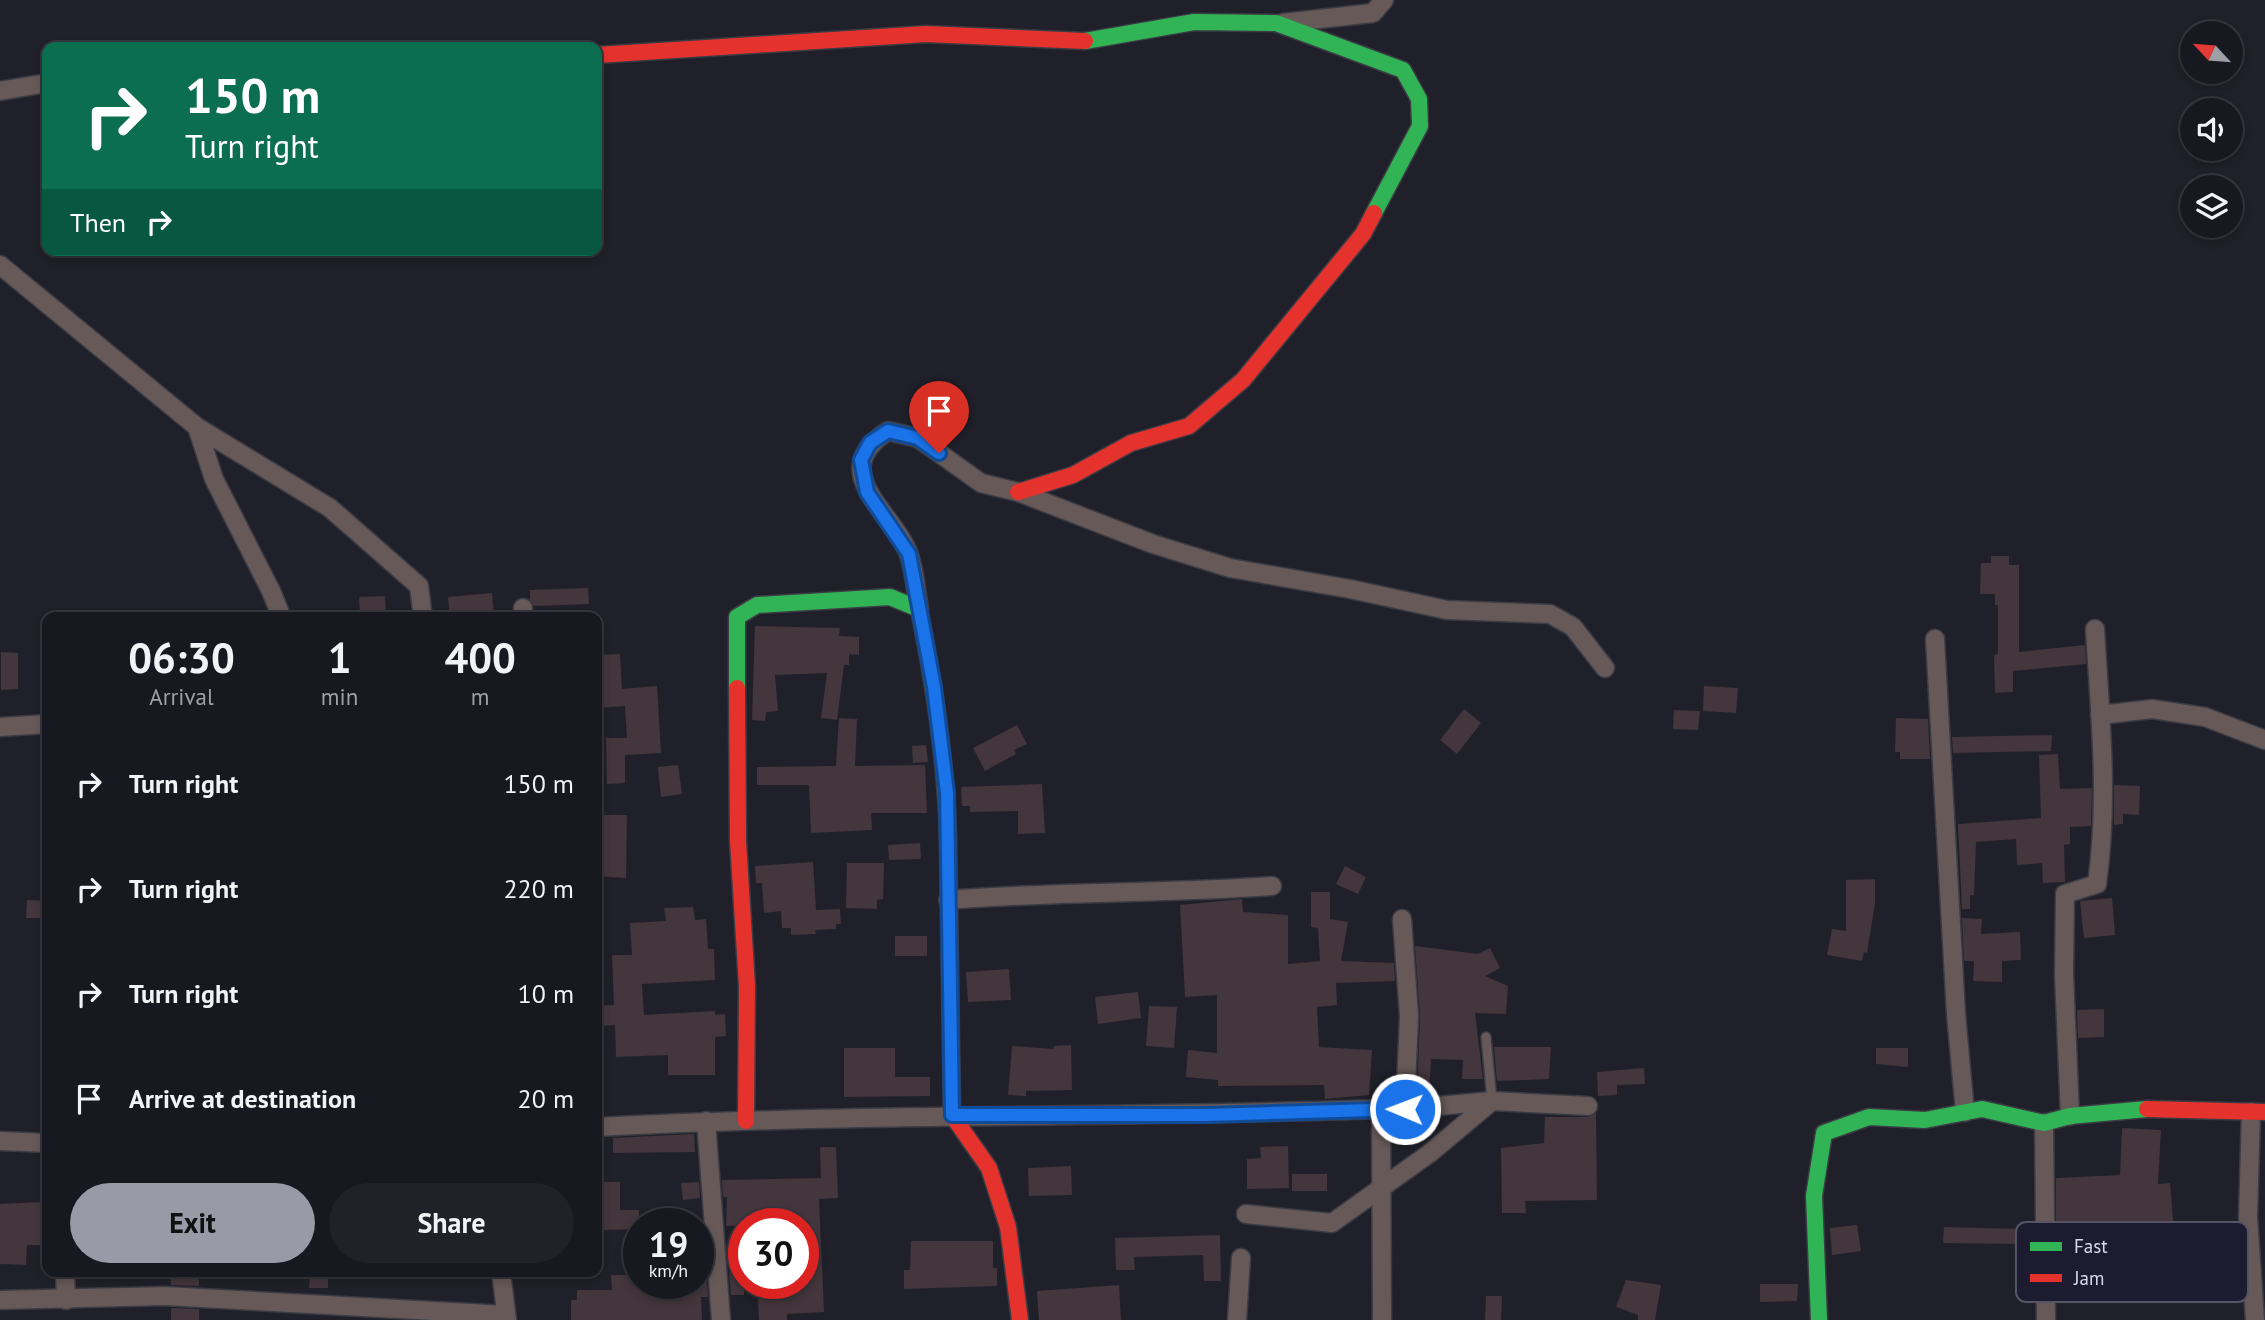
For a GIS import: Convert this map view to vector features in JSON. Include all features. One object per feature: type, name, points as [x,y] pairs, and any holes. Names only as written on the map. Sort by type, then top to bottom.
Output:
[{"type":"street","points":[[602,55],[926,34],[1092,41],[1194,22],[1276,23],[1373,13],[1384,0]]},
{"type":"street","points":[[1018,492],[1073,475],[1131,443],[1189,426],[1242,380],[1268,353],[1363,234],[1420,126],[1419,99],[1403,70],[1276,23]]},
{"type":"street","points":[[0,91],[42,84]]},
{"type":"street","points":[[0,265],[197,427],[330,508],[419,586],[422,612]]},
{"type":"street","points":[[197,427],[214,479],[280,612]]},
{"type":"street","points":[[1020,1320],[1008,1227],[989,1168],[952,1115],[947,793],[934,687],[909,554],[867,492],[861,460],[870,443],[888,431],[918,438],[981,482],[1018,492],[1153,544],[1230,568],[1350,589],[1447,610],[1550,614],[1573,627],[1605,668]]},
{"type":"street","points":[[747,1121],[747,986],[738,841],[737,617],[757,606],[890,597],[919,610]]},
{"type":"street","points":[[2070,1116],[2064,974],[2064,894],[2097,884],[2104,837],[2104,759],[2095,629]]},
{"type":"street","points":[[1935,639],[1956,1014],[1965,1112]]},
{"type":"street","points":[[2100,715],[2152,709],[2192,715],[2205,717],[2265,740]]},
{"type":"street","points":[[0,727],[42,724]]},
{"type":"street","points":[[948,900],[1017,894],[1184,892],[1272,886]]},
{"type":"street","points":[[1402,919],[1409,1016],[1405,1109]]},
{"type":"street","points":[[1246,1214],[1332,1223],[1380,1191],[1492,1101]]},
{"type":"street","points":[[602,1127],[706,1121],[952,1115],[1206,1115],[1405,1109],[1492,1101],[1588,1106]]},
{"type":"street","points":[[1381,1108],[1382,1320]]},
{"type":"street","points":[[1819,1320],[1815,1196],[1824,1133],[1868,1116],[1925,1119],[1982,1109],[2044,1123],[2070,1116],[2163,1108],[2258,1112],[2248,1217],[2255,1320]]},
{"type":"street","points":[[706,1121],[721,1320]]},
{"type":"street","points":[[2044,1123],[2045,1222]]},
{"type":"street","points":[[0,1141],[42,1143]]},
{"type":"street","points":[[1237,1320],[1241,1258]]},
{"type":"street","points":[[65,1277],[66,1300]]},
{"type":"street","points":[[0,1300],[165,1296],[506,1317],[502,1277]]},
{"type":"street","points":[[2046,1302],[2046,1320]]},
{"type":"lane","points":[[1486,1037],[1492,1101]]},
{"type":"building","points":[[1991,556],[2009,556],[2009,565],[2019,565],[2019,652],[2085,645],[2086,664],[2013,671],[2013,692],[1995,693],[1994,655],[1998,654],[1998,605],[1995,605],[1995,594],[1980,594],[1981,563],[1991,563]]},
{"type":"building","points":[[588,588],[589,604],[534,606],[530,600],[530,590]]},
{"type":"building","points":[[492,593],[494,612],[449,612],[448,597]]},
{"type":"building","points":[[385,596],[386,612],[360,612],[359,597]]},
{"type":"building","points":[[755,626],[840,628],[839,636],[859,637],[859,655],[849,654],[849,665],[844,665],[837,720],[821,718],[827,673],[775,675],[778,711],[766,712],[765,721],[752,720]]},
{"type":"building","points":[[1,652],[18,653],[18,689],[1,690]]},
{"type":"building","points":[[620,654],[622,689],[657,686],[661,753],[625,755],[625,783],[607,784],[606,738],[627,738],[625,706],[602,708],[602,655]]},
{"type":"building","points":[[1704,686],[1738,688],[1736,713],[1703,711]]},
{"type":"building","points":[[1464,709],[1481,723],[1457,754],[1440,740]]},
{"type":"building","points":[[1674,710],[1700,711],[1698,730],[1673,729]]},
{"type":"building","points":[[839,718],[857,719],[855,766],[925,765],[927,813],[871,813],[872,830],[811,833],[809,785],[757,785],[757,767],[836,766]]},
{"type":"building","points":[[1896,718],[1928,719],[1930,759],[1900,759],[1900,752],[1895,752]]},
{"type":"building","points":[[1017,725],[1027,744],[1014,750],[1016,754],[985,771],[973,748]]},
{"type":"building","points":[[2052,735],[2051,751],[1953,753],[1952,737]]},
{"type":"building","points":[[926,745],[928,762],[913,763],[912,746]]},
{"type":"building","points":[[2058,754],[2060,789],[2092,788],[2091,826],[2070,827],[2070,844],[2064,845],[2065,882],[2043,883],[2042,863],[2017,865],[2016,839],[1976,842],[1974,895],[1970,895],[1970,909],[1962,909],[1958,824],[2041,818],[2039,755]]},
{"type":"building","points":[[678,765],[682,794],[661,797],[658,767]]},
{"type":"building","points":[[1042,784],[1045,833],[1018,834],[1018,811],[970,812],[970,806],[962,806],[961,787]]},
{"type":"building","points":[[2114,785],[2140,786],[2139,815],[2123,814],[2123,824],[2114,825]]},
{"type":"building","points":[[602,815],[627,815],[626,878],[602,876]]},
{"type":"building","points":[[920,843],[921,859],[889,860],[888,845]]},
{"type":"building","points":[[813,862],[816,910],[840,909],[841,924],[836,924],[836,929],[815,930],[816,934],[791,935],[791,928],[782,928],[781,911],[764,913],[762,883],[756,883],[755,866]]},
{"type":"building","points":[[847,863],[884,863],[883,899],[877,900],[877,909],[846,908]]},
{"type":"building","points":[[1345,866],[1366,877],[1358,894],[1336,884]]},
{"type":"building","points":[[1875,879],[1875,903],[1867,953],[1864,952],[1862,961],[1827,955],[1832,929],[1846,931],[1846,880]]},
{"type":"building","points":[[1311,892],[1330,892],[1330,919],[1348,922],[1341,961],[1394,963],[1395,981],[1336,983],[1337,1005],[1317,1007],[1319,1047],[1372,1050],[1369,1095],[1325,1099],[1324,1085],[1218,1086],[1218,1080],[1186,1077],[1188,1050],[1217,1053],[1217,995],[1185,997],[1180,905],[1242,899],[1243,912],[1288,915],[1288,964],[1320,961],[1318,928],[1311,927]]},
{"type":"building","points":[[2112,898],[2115,935],[2084,938],[2080,901]]},
{"type":"building","points":[[27,900],[42,901],[42,918],[26,918]]},
{"type":"building","points":[[693,907],[695,920],[706,919],[708,949],[714,949],[715,980],[642,984],[644,1015],[715,1011],[715,1015],[725,1014],[726,1036],[715,1037],[715,1075],[668,1075],[668,1055],[616,1057],[615,1025],[602,1026],[602,1006],[614,1005],[612,955],[632,955],[630,923],[666,921],[664,908]]},
{"type":"building","points":[[1962,918],[1982,919],[1981,934],[2020,932],[2021,960],[2002,961],[2002,982],[1973,981],[1974,961],[1964,961]]},
{"type":"building","points":[[895,936],[927,936],[927,956],[895,956]]},
{"type":"building","points":[[1415,946],[1478,954],[1490,948],[1500,968],[1485,976],[1508,986],[1506,1014],[1475,1013],[1483,1079],[1462,1079],[1463,1060],[1431,1059],[1429,1095],[1417,1095],[1420,1016]]},
{"type":"building","points":[[1009,969],[1011,1000],[968,1002],[966,972]]},
{"type":"building","points":[[1138,992],[1141,1018],[1098,1024],[1095,997]]},
{"type":"building","points":[[1149,1006],[1177,1007],[1174,1048],[1146,1046]]},
{"type":"building","points":[[2104,1009],[2104,1037],[2078,1038],[2077,1010]]},
{"type":"building","points":[[1071,1045],[1072,1090],[1026,1091],[1026,1096],[1008,1095],[1012,1046],[1054,1049],[1054,1046]]},
{"type":"building","points":[[1494,1047],[1551,1047],[1549,1079],[1497,1081]]},
{"type":"building","points":[[844,1048],[895,1048],[895,1077],[930,1077],[930,1096],[844,1097]]},
{"type":"building","points":[[1876,1048],[1908,1048],[1908,1067],[1876,1064]]},
{"type":"building","points":[[1644,1068],[1645,1084],[1617,1085],[1617,1095],[1598,1096],[1597,1072]]},
{"type":"building","points":[[1596,1113],[1597,1200],[1525,1201],[1526,1213],[1502,1213],[1501,1148],[1544,1143],[1545,1117],[1587,1117]]},
{"type":"building","points":[[2122,1128],[2161,1130],[2158,1184],[2170,1183],[2173,1222],[2056,1222],[2056,1178],[2120,1175]]},
{"type":"building","points":[[694,1134],[695,1152],[613,1153],[613,1138]]},
{"type":"building","points":[[1288,1146],[1289,1188],[1247,1189],[1247,1159],[1261,1158],[1260,1147]]},
{"type":"building","points":[[820,1147],[836,1147],[838,1198],[819,1199],[824,1312],[787,1314],[787,1320],[759,1320],[758,1299],[819,1299],[819,1208],[728,1208],[726,1226],[727,1197],[723,1197],[722,1180],[821,1178]]},
{"type":"building","points":[[1071,1166],[1072,1195],[1029,1196],[1028,1168]]},
{"type":"building","points":[[1292,1174],[1327,1174],[1327,1191],[1292,1191]]},
{"type":"building","points":[[602,1182],[620,1182],[623,1229],[603,1230]]},
{"type":"building","points":[[699,1182],[700,1198],[683,1200],[681,1183]]},
{"type":"building","points":[[41,1202],[42,1245],[27,1245],[26,1265],[0,1264],[0,1204]]},
{"type":"building","points":[[1857,1225],[1861,1251],[1832,1255],[1830,1228]]},
{"type":"building","points":[[1944,1227],[2016,1229],[2016,1244],[1943,1243]]},
{"type":"building","points":[[1220,1235],[1221,1281],[1204,1281],[1203,1255],[1134,1257],[1135,1270],[1116,1270],[1115,1238]]},
{"type":"building","points":[[911,1241],[993,1241],[993,1268],[997,1268],[997,1286],[904,1289],[904,1270],[910,1270]]},
{"type":"building","points":[[611,1275],[623,1275],[623,1299],[701,1299],[702,1320],[571,1320],[571,1300],[577,1300],[577,1290],[612,1290]]},
{"type":"building","points":[[170,1277],[199,1277],[199,1286],[171,1285]]},
{"type":"building","points":[[310,1277],[328,1277],[328,1288],[309,1288]]},
{"type":"building","points":[[1626,1280],[1661,1285],[1655,1320],[1638,1320],[1638,1315],[1616,1307]]},
{"type":"building","points":[[1760,1284],[1798,1284],[1797,1301],[1760,1302]]},
{"type":"building","points":[[1119,1285],[1121,1320],[1039,1320],[1037,1291]]},
{"type":"building","points":[[1486,1296],[1502,1296],[1501,1320],[1485,1320]]},
{"type":"building","points":[[171,1308],[199,1309],[199,1320],[171,1320]]},
{"type":"traffic: fast","points":[[1085,41],[1194,22],[1276,23],[1403,70],[1419,99],[1420,126],[1374,213]]},
{"type":"traffic: fast","points":[[737,688],[737,617],[757,605],[890,597],[919,609],[938,723],[948,837]]},
{"type":"traffic: fast","points":[[1819,1320],[1814,1196],[1824,1133],[1869,1117],[1925,1120],[1982,1109],[2044,1123],[2070,1116],[2147,1109]]},
{"type":"traffic: jam","points":[[602,55],[926,34],[1085,41]]},
{"type":"traffic: jam","points":[[1018,492],[1073,475],[1131,443],[1189,426],[1243,380],[1363,234],[1374,213]]},
{"type":"traffic: jam","points":[[737,688],[738,841],[747,986],[746,1121]]},
{"type":"traffic: jam","points":[[948,837],[952,1115],[989,1168],[1008,1227],[1020,1320]]},
{"type":"traffic: jam","points":[[2147,1109],[2265,1112]]},
{"type":"route","points":[[939,453],[918,438],[888,431],[870,443],[861,460],[867,492],[909,554],[934,687],[947,793],[952,1115],[1206,1115],[1405,1109]]}]
